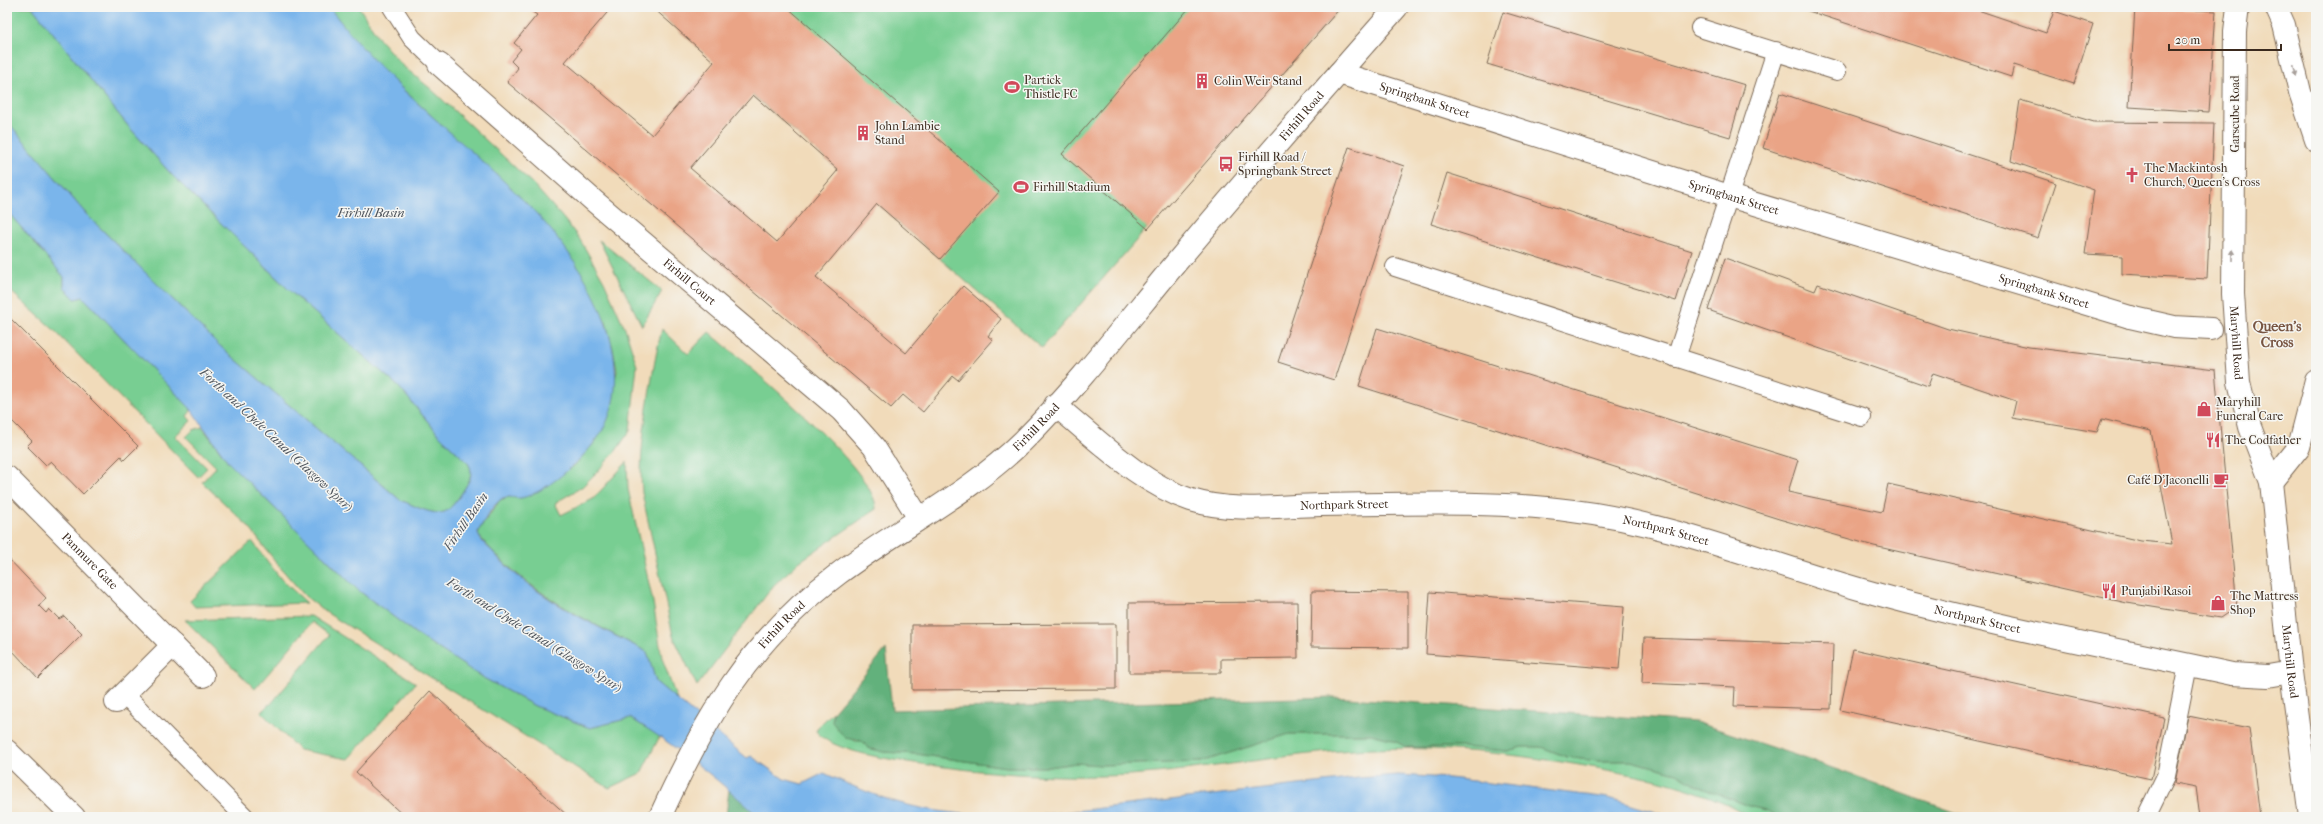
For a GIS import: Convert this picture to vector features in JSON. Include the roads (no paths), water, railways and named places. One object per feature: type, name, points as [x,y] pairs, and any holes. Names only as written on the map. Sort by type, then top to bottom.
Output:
[{"type":"street","name":"Firhill Road","points":[[660,817],[684,765],[716,705],[756,649],[801,604],[837,574],[987,472],[1022,442],[1397,7]]},
{"type":"street","name":"Garscube Road","points":[[2233,294],[2235,31],[2238,7]]},
{"type":"street","points":[[2276,7],[2284,25],[2300,92],[2316,140]]},
{"type":"street","name":"Firhill Court","points":[[439,64],[600,206],[841,410],[874,447],[919,518]]},
{"type":"street","name":"Springbank Street","points":[[1339,73],[1729,196],[2130,317],[2174,326],[2211,329]]},
{"type":"street","name":"Maryhill Road","points":[[2233,294],[2239,382],[2250,427],[2271,482],[2291,672],[2310,817]]},
{"type":"street","points":[[2271,482],[2299,447],[2316,381]]},
{"type":"street","name":"Northpark Street","points":[[1055,405],[1145,477],[1174,493],[1208,504],[1251,508],[1464,505],[1564,510],[1599,515],[1701,540],[1858,589],[1950,613],[2242,676],[2268,676],[2291,672]]},
{"type":"street","name":"Panmure Gate","points":[[7,477],[203,676]]},
{"type":"street","points":[[120,698],[173,645]]},
{"type":"street","points":[[7,751],[74,817]]},
{"type":"lane","points":[[398,9],[412,38],[439,64]]},
{"type":"lane","points":[[1700,28],[1837,71]]},
{"type":"lane","points":[[1676,358],[1776,51]]},
{"type":"lane","points":[[1395,266],[1862,417]]},
{"type":"lane","points":[[2146,817],[2166,776],[2188,665]]},
{"type":"lane","points":[[120,698],[245,817]]},
{"type":"water","name":"Firhill Basin","points":[[32,7],[329,7],[375,62],[427,112],[517,194],[553,232],[571,256],[587,283],[601,311],[611,340],[615,369],[614,398],[605,426],[599,436],[591,447],[569,470],[544,488],[521,498],[505,497],[500,500],[488,515],[478,532],[479,537],[483,542],[508,568],[545,596],[585,620],[647,652],[656,682],[747,758],[751,756],[784,779],[802,784],[824,773],[878,796],[924,809],[975,815],[1012,817],[759,817],[697,764],[630,718],[590,728],[535,706],[480,676],[415,633],[358,590],[229,463],[190,408],[83,297],[75,299],[64,287],[64,277],[7,211],[7,121],[87,215],[220,346],[400,500],[434,512],[439,513],[447,511],[463,492],[469,481],[471,472],[468,463],[440,436],[399,387],[290,291],[172,175],[129,127]]},
{"type":"water","points":[[1398,775],[1450,778],[1609,798],[1671,817],[1024,817],[1358,778]]},
{"type":"place","name":"Colin Weir Stand","points":[[1202,81]]},
{"type":"place","name":"Partick Thistle FC","points":[[1012,87]]},
{"type":"place","name":"John Lambie Stand","points":[[863,133]]},
{"type":"place","name":"Firhill Road / Springbank Street","points":[[1226,164]]},
{"type":"place","name":"The Mackintosh Church, Queen's Cross","points":[[2132,175]]},
{"type":"place","name":"Firhill Stadium","points":[[1021,187]]},
{"type":"place","name":"Maryhill Funeral Care","points":[[2204,409]]},
{"type":"place","name":"The Codfather","points":[[2213,440]]},
{"type":"place","name":"Café D'Jaconelli","points":[[2221,480]]},
{"type":"place","name":"Punjabi Rasoi","points":[[2109,591]]},
{"type":"place","name":"The Mattress Shop","points":[[2218,603]]},
{"type":"district","name":"Queen's Cross","points":[[2277,334]]},
{"type":"water label","name":"Forth and Clyde Canal (Glasgow Spur)","points":[[277,439]]},
{"type":"water label","name":"Forth and Clyde Canal (Glasgow Spur)","points":[[535,634]]}]
